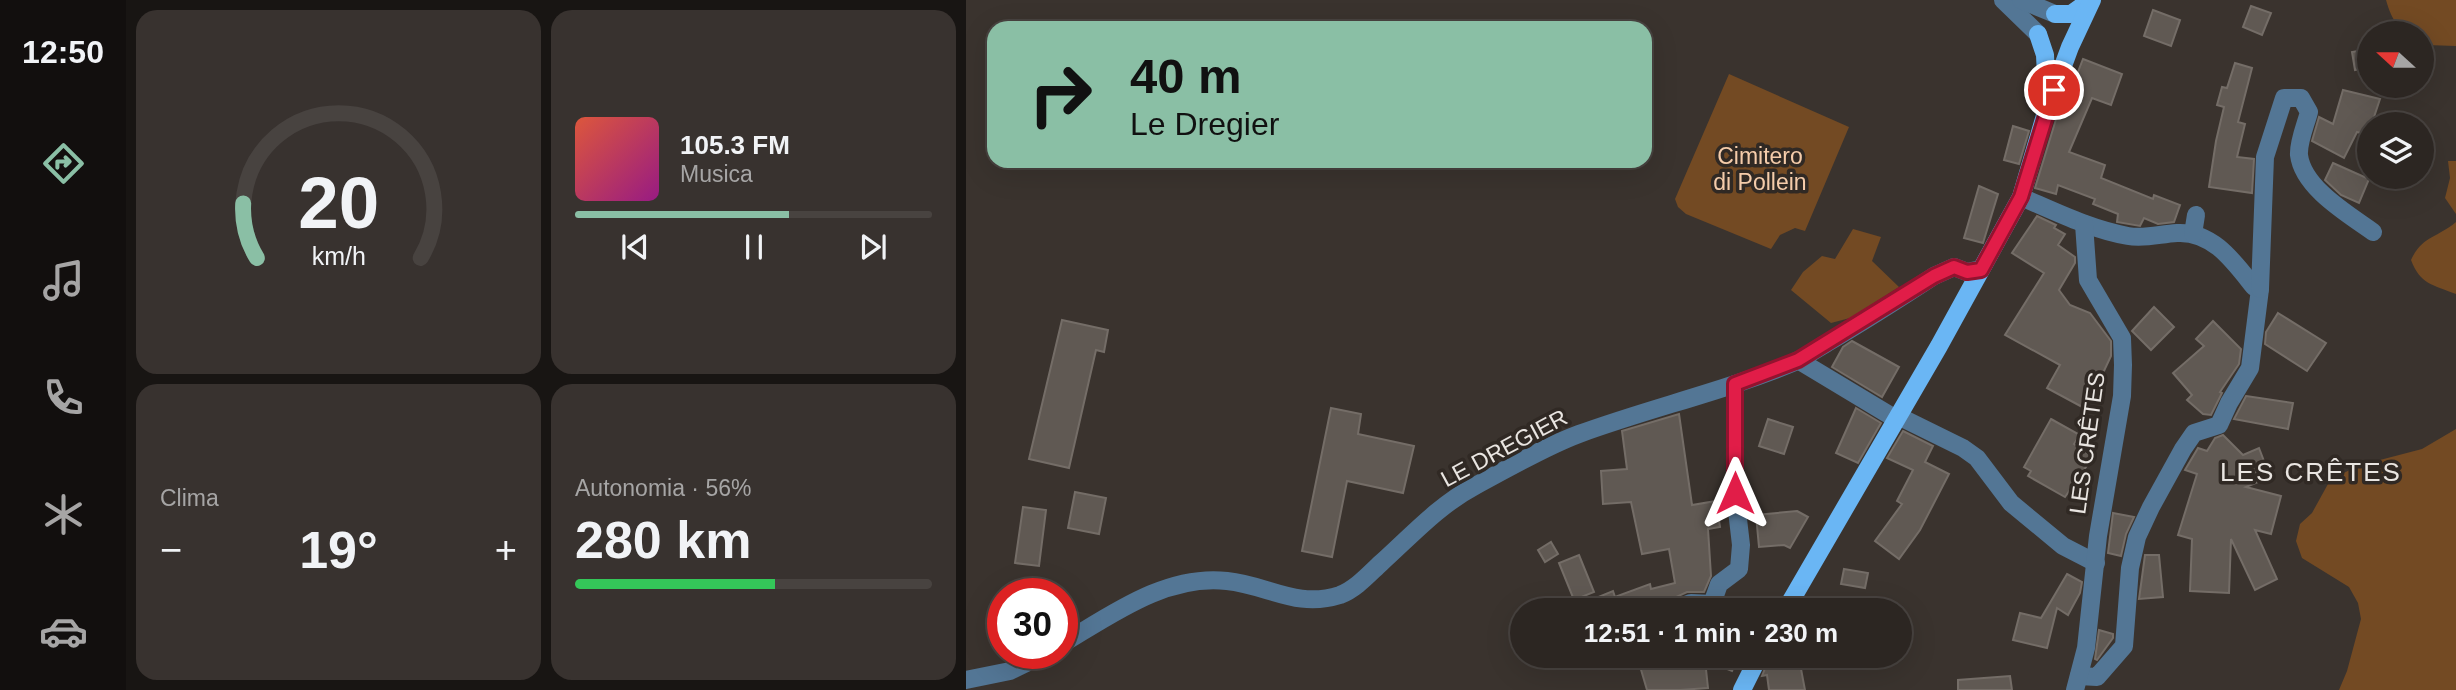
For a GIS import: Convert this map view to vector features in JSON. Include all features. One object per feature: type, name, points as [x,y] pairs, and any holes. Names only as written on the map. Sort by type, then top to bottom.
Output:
[{"type":"main road","points":[[2055,14],[2071,14],[2092,0]]},
{"type":"main road","points":[[1793,598],[2021,197],[2073,34],[2092,0]]},
{"type":"main road","points":[[2055,14],[2073,34]]},
{"type":"main road","points":[[2038,34],[2049,38],[2073,34]]},
{"type":"main road","points":[[2038,34],[2045,55],[2048,83],[2046,112]]},
{"type":"main road","points":[[1743,689],[1753,668]]},
{"type":"street","points":[[2003,0],[2038,34]]},
{"type":"street","points":[[2021,0],[2055,14]]},
{"type":"street","points":[[2021,197],[2084,224],[2127,236],[2146,237],[2178,233],[2208,239],[2224,251],[2254,287],[2260,289],[2265,157],[2284,98],[2301,98],[2309,112],[2299,154],[2310,182],[2330,201],[2373,232]]},
{"type":"street","points":[[2193,234],[2196,215]]},
{"type":"street","name":"LES CRÊTES","points":[[2077,683],[2086,648],[2098,536],[2122,396],[2123,365],[2122,338],[2088,280],[2084,224]]},
{"type":"street","name":"LE DREGIER","points":[[1078,636],[1158,591],[1185,583],[1227,581],[1311,601],[1343,594],[1360,582],[1428,519],[1471,488],[1576,435],[1735,384],[1798,360],[1934,276],[1954,267],[1967,272],[1981,270]]},
{"type":"street","name":"LES CRÊTES","points":[[2077,683],[2097,677],[2124,646],[2130,568],[2137,537],[2183,449],[2194,433],[2219,425],[2250,368],[2260,289]]},
{"type":"street","points":[[1798,360],[1897,418],[1963,448],[1977,458],[2011,503],[2063,546],[2096,563]]},
{"type":"street","points":[[1714,598],[1719,584],[1739,569],[1741,545],[1735,493],[1735,384]]},
{"type":"street","points":[[966,680],[1014,669]]},
{"type":"green space","points":[[2386,0],[2456,0],[2456,46],[2434,45],[2434,21],[2396,21]]},
{"type":"green space","name":"Cimitero di Pollein","points":[[1729,74],[1849,127],[1805,231],[1795,228],[1780,235],[1771,249],[1686,214],[1678,207],[1675,199]]},
{"type":"green space","points":[[2448,161],[2456,161],[2456,214],[2445,198],[2450,178]]},
{"type":"green space","points":[[2456,222],[2456,294],[2423,279],[2411,260],[2420,246]]},
{"type":"green space","points":[[1853,229],[1881,237],[1872,261],[1899,287],[1850,318],[1831,323],[1791,290],[1803,272],[1822,256],[1835,259]]},
{"type":"green space","points":[[2456,429],[2456,690],[2339,690],[2361,619],[2358,603],[2349,587],[2302,558],[2296,541],[2300,524],[2312,513],[2328,484],[2342,474],[2357,466],[2422,449]]},
{"type":"building","points":[[2251,6],[2271,13],[2262,35],[2243,27]]},
{"type":"building","points":[[2153,10],[2180,20],[2171,46],[2144,36]]},
{"type":"building","points":[[2357,51],[2357,70],[2355,70],[2352,52]]},
{"type":"building","points":[[2083,59],[2122,74],[2111,105],[2092,98],[2069,152],[2105,165],[2101,178],[2153,199],[2154,195],[2180,205],[2174,222],[2158,224],[2144,218],[2140,226],[2117,222],[2118,214],[2093,204],[2095,199],[2058,185],[2056,194],[2035,188],[2063,98],[2067,100]]},
{"type":"building","points":[[2235,63],[2252,68],[2238,122],[2245,124],[2237,157],[2254,159],[2252,193],[2209,187],[2224,107],[2217,105],[2222,87],[2227,88]]},
{"type":"building","points":[[2343,90],[2357,93],[2357,98],[2380,99],[2376,112],[2357,112],[2357,132],[2344,158],[2312,141],[2319,117],[2333,124]]},
{"type":"building","points":[[2013,126],[2029,131],[2019,164],[2004,160]]},
{"type":"building","points":[[2333,163],[2357,174],[2357,189],[2365,189],[2359,203],[2341,195],[2325,180]]},
{"type":"building","points":[[1979,186],[1998,194],[1983,243],[1964,238]]},
{"type":"building","points":[[2037,216],[2056,225],[2054,228],[2065,234],[2058,245],[2075,257],[2075,263],[2059,290],[2070,305],[2090,313],[2111,341],[2111,356],[2086,409],[2047,388],[2060,365],[2005,335],[2044,273],[2012,253]]},
{"type":"building","points":[[2154,307],[2174,327],[2151,350],[2132,331]]},
{"type":"building","points":[[2278,313],[2326,343],[2307,371],[2265,344],[2266,332]]},
{"type":"building","points":[[1062,320],[1108,330],[1104,352],[1096,350],[1069,468],[1029,459]]},
{"type":"building","points":[[2213,321],[2241,349],[2239,364],[2220,392],[2222,393],[2211,415],[2203,414],[2187,400],[2192,395],[2173,373],[2204,346],[2196,339]]},
{"type":"building","points":[[1852,341],[1899,367],[1882,397],[1832,367],[1843,347]]},
{"type":"building","points":[[2246,396],[2293,403],[2288,429],[2234,419]]},
{"type":"building","points":[[1331,408],[1361,414],[1358,434],[1414,446],[1403,493],[1347,481],[1332,557],[1302,551]]},
{"type":"building","points":[[1856,408],[1881,423],[1858,463],[1836,453]]},
{"type":"building","points":[[1679,414],[1692,505],[1716,501],[1720,527],[1708,529],[1711,576],[1704,592],[1687,592],[1674,598],[1596,598],[1613,591],[1615,597],[1650,584],[1651,589],[1675,583],[1669,549],[1642,554],[1631,502],[1603,504],[1601,471],[1627,469],[1622,431]]},
{"type":"building","points":[[1768,419],[1793,427],[1784,454],[1759,446]]},
{"type":"building","points":[[2051,419],[2080,435],[2074,444],[2093,457],[2065,497],[2028,476],[2031,471],[2024,467]]},
{"type":"building","points":[[1903,431],[1933,446],[1925,462],[1949,474],[1920,530],[1899,559],[1875,541],[1902,504],[1897,501],[1913,470],[1887,458]]},
{"type":"building","points":[[2223,435],[2243,455],[2259,448],[2270,477],[2246,487],[2281,496],[2271,534],[2255,530],[2277,579],[2255,590],[2231,539],[2229,593],[2190,591],[2192,539],[2178,535],[2197,474],[2185,470],[2198,448],[2207,451],[2215,438]]},
{"type":"building","points":[[1075,492],[1106,498],[1099,534],[1068,528]]},
{"type":"building","points":[[1023,507],[1046,510],[1039,566],[1015,563]]},
{"type":"building","points":[[1797,511],[1808,517],[1790,548],[1784,545],[1759,547],[1756,515]]},
{"type":"building","points":[[2113,513],[2134,517],[2126,534],[2121,556],[2108,553]]},
{"type":"building","points":[[1551,542],[1558,554],[1545,562],[1538,550]]},
{"type":"building","points":[[1579,555],[1594,592],[1573,598],[1559,563]]},
{"type":"building","points":[[2145,555],[2159,555],[2163,597],[2139,599]]},
{"type":"building","points":[[1844,569],[1868,573],[1865,588],[1841,584]]},
{"type":"building","points":[[2067,574],[2082,582],[2080,593],[2068,615],[2057,608],[2047,648],[2013,640],[2020,613],[2041,618]]},
{"type":"building","points":[[2099,630],[2113,634],[2113,638],[2097,660],[2095,659]]},
{"type":"building","points":[[1641,668],[1706,668],[1708,688],[1647,690]]},
{"type":"building","points":[[1765,668],[1806,668],[1801,669],[1805,690],[1769,690],[1767,675],[1762,676]]},
{"type":"building","points":[[2010,676],[2012,690],[1958,690],[1958,680]]},
{"type":"district","name":"LES CRÊTES","points":[[2311,472]]},
{"type":"route","points":[[1735,493],[1735,384],[1798,360],[1934,276],[1954,267],[1967,272],[1981,270],[2021,197],[2054,90]]}]
